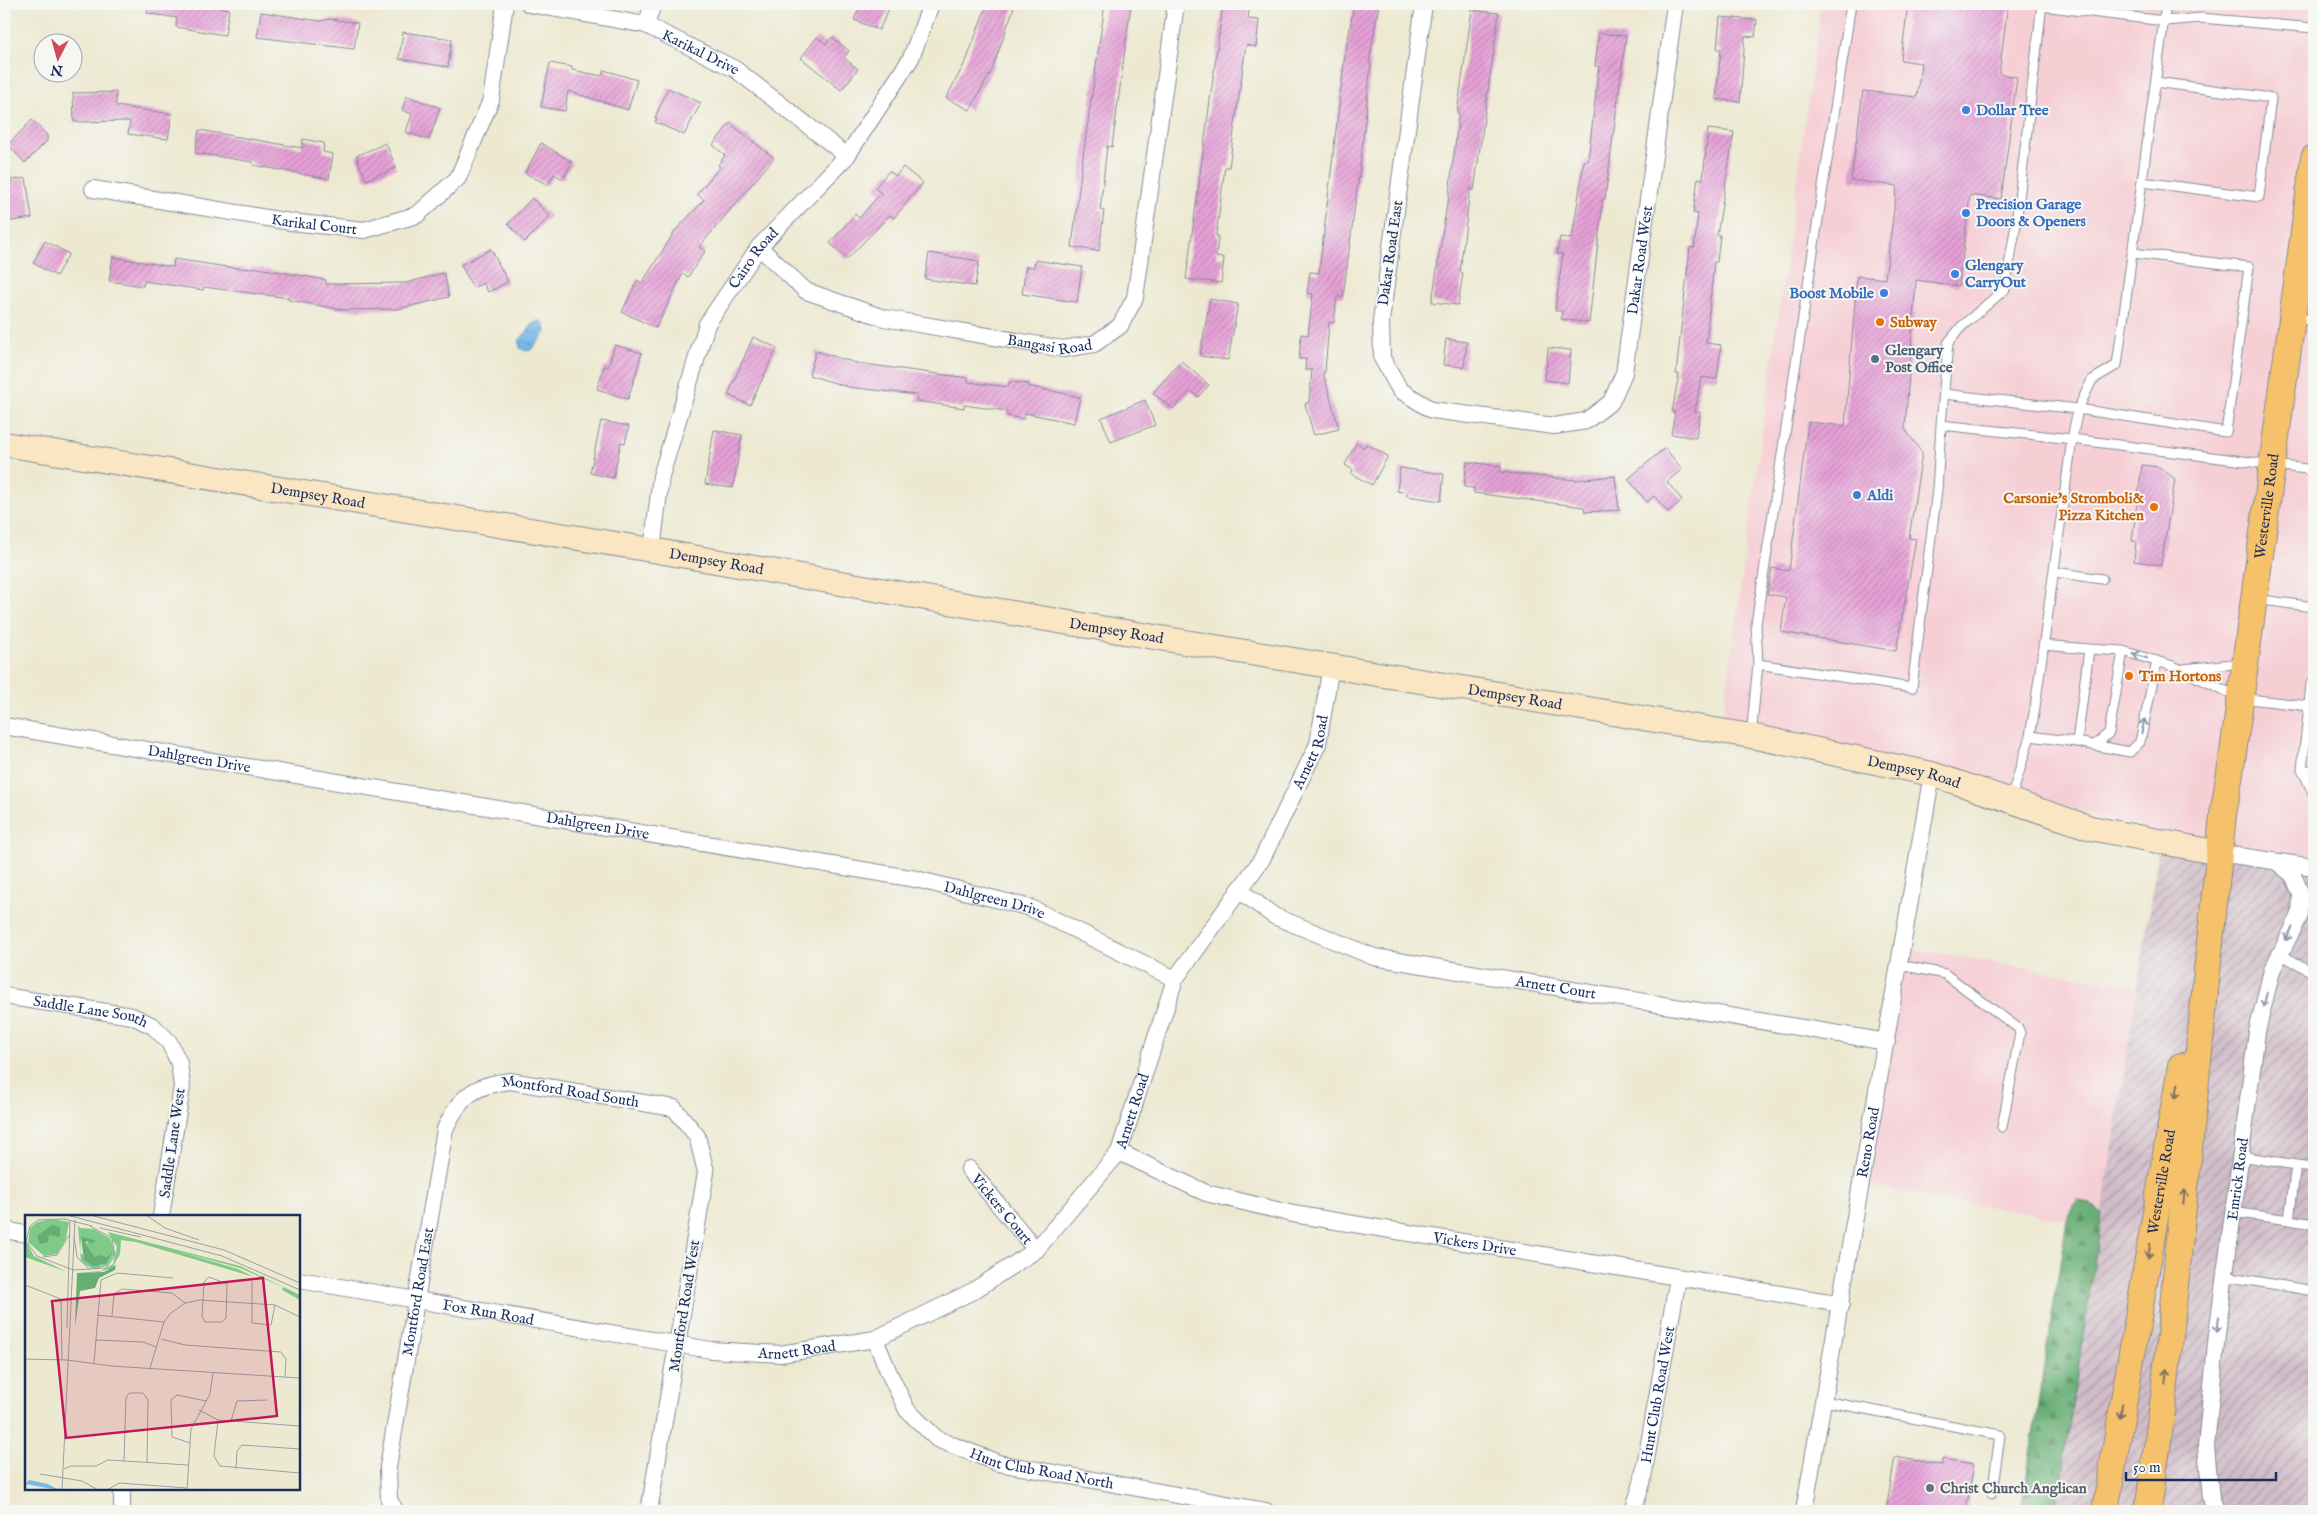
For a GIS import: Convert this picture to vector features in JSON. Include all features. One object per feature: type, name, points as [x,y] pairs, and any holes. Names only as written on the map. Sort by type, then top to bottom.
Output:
[{"type":"main road","name":"Westerville Road","points":[[2105,1511],[2219,853],[2274,465],[2304,319],[2302,278],[2311,209],[2314,158]]},
{"type":"main road","name":"Dempsey Road","points":[[4,444],[652,550],[1750,736],[1932,774],[2091,828],[2219,853]]},
{"type":"main road","name":"Westerville Road","points":[[2148,1511],[2163,1404],[2219,853]]},
{"type":"street","name":"Karikal Court","points":[[93,189],[291,222],[364,230],[416,215],[458,178],[490,100],[505,4]]},
{"type":"street","name":"Karikal Drive","points":[[529,4],[646,26],[735,69],[847,156]]},
{"type":"street","points":[[646,26],[654,4]]},
{"type":"street","name":"Cairo Road","points":[[652,550],[660,476],[707,324],[759,247],[847,156],[910,58],[931,4]]},
{"type":"street","name":"Bangasi Road","points":[[759,247],[806,291],[884,318],[1063,349],[1094,344],[1120,326],[1135,298],[1176,4]]},
{"type":"street","name":"Dakar Road East","points":[[1424,4],[1381,321],[1382,358],[1400,390],[1432,410],[1504,419]]},
{"type":"street","name":"Dakar Road West","points":[[1504,419],[1554,426],[1586,421],[1611,402],[1624,373],[1675,4]]},
{"type":"street","name":"Arnett Road","points":[[678,1345],[711,1350],[780,1354],[875,1339],[973,1291],[1036,1250],[1118,1152],[1175,979],[1262,858],[1318,744],[1331,666]]},
{"type":"street","name":"Dahlgreen Drive","points":[[4,726],[916,879],[1031,908],[1175,979]]},
{"type":"street","name":"Reno Road","points":[[1804,1511],[1887,1042],[1932,774]]},
{"type":"street","points":[[2219,853],[2314,867]]},
{"type":"street","name":"Emrick Road","points":[[2216,1511],[2211,1498],[2206,1446],[2224,1276],[2257,1032],[2272,970],[2300,915],[2301,894],[2293,875],[2277,862]]},
{"type":"street","name":"Arnett Court","points":[[1239,890],[1274,916],[1374,957],[1887,1042]]},
{"type":"street","name":"Saddle Lane South","points":[[4,996],[132,1016],[153,1026],[169,1042]]},
{"type":"street","name":"Saddle Lane West","points":[[161,1215],[182,1087],[179,1063],[169,1042]]},
{"type":"street","name":"Montford Road South","points":[[470,1093],[489,1083],[510,1081],[674,1108]]},
{"type":"street","name":"Montford Road East","points":[[393,1505],[388,1467],[445,1129],[454,1109],[470,1093]]},
{"type":"street","name":"Montford Road West","points":[[649,1511],[706,1172],[697,1136],[674,1108]]},
{"type":"street","name":"Vickers Drive","points":[[1118,1152],[1206,1193],[1293,1214],[1480,1243],[1678,1278],[1841,1304]]},
{"type":"street","name":"Vickers Court","points":[[969,1170],[1036,1250]]},
{"type":"street","points":[[4,1230],[25,1234]]},
{"type":"street","name":"Hunt Club Road West","points":[[1633,1511],[1642,1483],[1678,1278]]},
{"type":"street","name":"Fox Run Road","points":[[300,1280],[678,1345]]},
{"type":"street","name":"Hunt Club Road North","points":[[875,1339],[888,1373],[907,1410],[936,1439],[998,1463],[1266,1511]]},
{"type":"lane","points":[[1750,736],[1758,664],[1756,624],[1851,4]]},
{"type":"lane","points":[[2011,800],[2030,736],[2055,572],[2072,439],[2078,409],[2092,380],[2117,365],[2166,4]]},
{"type":"lane","points":[[1758,664],[1912,688],[1937,490],[1948,343],[1960,327],[2005,289],[2016,224],[2042,5],[2164,20],[2201,18],[2314,28]]},
{"type":"lane","points":[[2142,182],[2259,197],[2271,98],[2156,82]]},
{"type":"lane","points":[[1944,394],[2078,409],[2226,432],[2249,268],[2133,253]]},
{"type":"lane","points":[[1941,425],[2072,439],[2314,470]]},
{"type":"lane","points":[[2055,572],[2102,579]]},
{"type":"lane","points":[[2255,599],[2314,607]]},
{"type":"lane","points":[[2043,645],[2124,651],[2182,669],[2241,698],[2311,710]]},
{"type":"lane","points":[[2077,742],[2089,649]]},
{"type":"lane","points":[[2095,745],[2110,733],[2124,651]]},
{"type":"lane","points":[[2030,736],[2077,742],[2130,752],[2140,742],[2157,661]]},
{"type":"lane","points":[[2182,669],[2245,663]]},
{"type":"lane","points":[[2314,684],[2311,684],[2311,710],[2302,769],[2314,795]]},
{"type":"lane","points":[[2302,769],[2314,771]]},
{"type":"lane","points":[[2280,954],[2314,973]]},
{"type":"lane","points":[[1900,965],[1945,974],[2018,1028],[2020,1033],[2002,1127]]},
{"type":"lane","points":[[2240,1156],[2314,1168]]},
{"type":"lane","points":[[2289,1220],[2296,1165]]},
{"type":"lane","points":[[2232,1212],[2314,1224]]},
{"type":"lane","points":[[2224,1276],[2314,1291]]},
{"type":"lane","points":[[1824,1401],[2000,1434],[1992,1494]]},
{"type":"shaded area","points":[[1821,4],[2314,4],[2314,857],[2161,834],[1922,766],[1721,730]]},
{"type":"shaded area","points":[[2161,834],[2314,857],[2314,1511],[2056,1511]]},
{"type":"shaded area","points":[[1903,947],[2137,987],[2102,1214],[2091,1203],[2077,1201],[2067,1220],[1862,1185]]},
{"type":"green space","points":[[2077,1201],[2091,1203],[2102,1214],[2056,1511],[2021,1511],[2067,1220]]},
{"type":"water","points":[[540,321],[545,325],[546,332],[531,350],[526,351],[520,348],[519,341],[534,323]]},
{"type":"building","points":[[148,4],[197,4],[229,9],[225,35],[176,27],[177,18],[147,13]]},
{"type":"building","points":[[861,4],[891,4],[879,30],[854,20]]},
{"type":"building","points":[[987,4],[1015,4],[992,70],[970,110],[946,98],[967,59]]},
{"type":"building","points":[[1105,4],[1131,4],[1112,147],[1107,146],[1100,210],[1104,211],[1099,251],[1072,247]]},
{"type":"building","points":[[1223,4],[1250,4],[1248,19],[1259,20],[1256,47],[1246,45],[1229,167],[1225,167],[1216,236],[1218,236],[1216,257],[1224,258],[1221,283],[1186,279]]},
{"type":"building","points":[[1354,4],[1379,4],[1369,63],[1371,63],[1361,159],[1343,297],[1337,297],[1334,323],[1329,322],[1325,372],[1323,372],[1339,429],[1314,435],[1305,404],[1309,402],[1312,370],[1305,370],[1306,359],[1299,359],[1301,334],[1308,335],[1313,294],[1307,293],[1310,272],[1319,273],[1344,63]]},
{"type":"building","points":[[1908,4],[2008,4],[1999,74],[2017,77],[2001,199],[1970,195],[1959,286],[1916,280],[1905,429],[1922,453],[1909,538],[1916,539],[1896,651],[1781,632],[1786,597],[1767,594],[1772,568],[1789,571],[1808,422],[1845,426],[1857,276],[1885,279],[1897,186],[1851,180],[1863,91],[1917,97],[1921,63],[1901,60]]},
{"type":"building","points":[[1472,10],[1499,13],[1474,190],[1470,189],[1460,272],[1463,273],[1458,305],[1432,302],[1448,203],[1459,113],[1457,113]]},
{"type":"building","points":[[261,12],[320,21],[331,19],[358,23],[354,49],[257,37]]},
{"type":"building","points":[[1720,17],[1757,20],[1755,37],[1745,36],[1740,102],[1716,99],[1721,49],[1717,49]]},
{"type":"building","points":[[403,32],[452,39],[448,67],[399,59]]},
{"type":"building","points":[[1599,33],[1626,36],[1605,199],[1603,199],[1589,323],[1561,319],[1562,311],[1555,311],[1563,254],[1557,254],[1560,237],[1572,239],[1584,161],[1588,161],[1599,66],[1595,66]]},
{"type":"building","points":[[817,37],[826,44],[832,37],[849,51],[844,58],[858,69],[841,90],[801,58]]},
{"type":"building","points":[[550,63],[602,76],[604,70],[637,80],[628,110],[568,91],[565,111],[541,107]]},
{"type":"building","points":[[668,88],[701,103],[684,135],[655,122]]},
{"type":"building","points":[[116,92],[116,106],[172,114],[168,139],[128,134],[130,121],[74,122],[73,93]]},
{"type":"building","points":[[407,96],[440,108],[429,140],[406,132],[412,114],[402,110]]},
{"type":"building","points":[[32,120],[47,135],[47,141],[25,163],[8,145]]},
{"type":"building","points":[[730,123],[774,158],[699,247],[705,251],[688,277],[683,273],[656,328],[622,312],[637,280],[642,283],[675,231],[704,200],[697,194],[720,167],[718,165],[725,155],[713,145]]},
{"type":"building","points":[[1708,129],[1734,132],[1717,235],[1720,235],[1717,262],[1714,262],[1706,343],[1721,345],[1717,379],[1701,377],[1695,412],[1700,412],[1696,438],[1671,434],[1675,413],[1672,412],[1679,374],[1676,374],[1690,247],[1694,248],[1698,214],[1693,213],[1698,178],[1703,179]]},
{"type":"building","points":[[199,130],[302,148],[303,139],[324,143],[323,152],[333,154],[329,179],[253,165],[253,162],[195,153]]},
{"type":"building","points":[[386,143],[396,168],[366,180],[356,156]]},
{"type":"building","points":[[541,143],[572,162],[563,179],[554,174],[548,185],[525,173]]},
{"type":"building","points":[[903,167],[923,183],[894,218],[890,215],[847,259],[830,243],[855,214],[859,218],[881,193],[875,188],[889,171],[896,176]]},
{"type":"building","points":[[26,178],[32,218],[6,222],[4,181]]},
{"type":"building","points":[[532,198],[550,216],[525,242],[508,224]]},
{"type":"building","points":[[45,241],[69,254],[56,276],[33,263]]},
{"type":"building","points":[[491,249],[508,282],[488,292],[483,283],[473,288],[461,265]]},
{"type":"building","points":[[929,253],[979,261],[975,286],[925,279]]},
{"type":"building","points":[[113,257],[173,267],[174,259],[227,267],[251,269],[252,267],[326,280],[326,284],[406,283],[444,273],[449,297],[398,309],[344,310],[288,300],[289,298],[204,287],[203,290],[144,281],[143,286],[109,281]]},
{"type":"building","points":[[1035,260],[1082,267],[1077,302],[1022,294],[1026,266],[1034,267]]},
{"type":"building","points":[[1210,299],[1238,304],[1228,360],[1200,356]]},
{"type":"building","points":[[753,337],[777,348],[750,405],[728,395]]},
{"type":"building","points":[[1446,339],[1467,342],[1464,367],[1443,365]]},
{"type":"building","points":[[615,345],[642,353],[628,399],[597,389],[604,366],[608,367]]},
{"type":"building","points":[[1548,348],[1571,350],[1568,383],[1545,380]]},
{"type":"building","points":[[816,351],[856,363],[968,378],[968,382],[1008,387],[1009,382],[1029,384],[1028,386],[1080,397],[1074,423],[1025,413],[1024,419],[1007,416],[1007,411],[964,405],[964,408],[916,401],[917,395],[848,387],[809,375]]},
{"type":"building","points":[[1181,361],[1209,385],[1198,397],[1191,391],[1173,409],[1153,393]]},
{"type":"building","points":[[1145,400],[1155,425],[1111,442],[1101,418]]},
{"type":"building","points":[[601,421],[629,426],[625,443],[621,442],[613,478],[590,473]]},
{"type":"building","points":[[714,430],[742,435],[733,488],[705,484]]},
{"type":"building","points":[[1356,443],[1364,447],[1366,444],[1388,456],[1372,485],[1351,474],[1353,470],[1345,465]]},
{"type":"building","points":[[1665,448],[1682,469],[1667,482],[1682,500],[1668,512],[1654,496],[1647,502],[1628,479]]},
{"type":"building","points":[[1467,462],[1501,466],[1500,472],[1575,480],[1615,476],[1619,510],[1585,512],[1584,507],[1474,493],[1474,488],[1464,487]]},
{"type":"building","name":"Carsonie's Stromboli& Pizza Kitchen","points":[[2142,465],[2159,467],[2175,479],[2161,565],[2134,561],[2136,541],[2132,541]]},
{"type":"building","points":[[1400,468],[1444,474],[1441,501],[1407,496],[1407,493],[1397,491]]},
{"type":"building","name":"Christ Church Anglican","points":[[1895,1457],[1942,1465],[1943,1459],[1974,1464],[1966,1511],[1886,1511]]},
{"type":"place","name":"Dollar Tree","points":[[1966,110]]},
{"type":"place","name":"Precision Garage Doors & Openers","points":[[1966,213]]},
{"type":"place","name":"Glengary CarryOut","points":[[1955,274]]},
{"type":"place","name":"Boost Mobile","points":[[1884,293]]},
{"type":"place","name":"Subway","points":[[1880,322]]},
{"type":"place","name":"Glengary Post Office","points":[[1875,359]]},
{"type":"place","name":"Aldi","points":[[1857,495]]},
{"type":"place","name":"Carsonie's Stromboli& Pizza Kitchen","points":[[2154,507]]},
{"type":"place","name":"Tim Hortons","points":[[2129,676]]},
{"type":"place","name":"Christ Church Anglican","points":[[1930,1488]]}]
